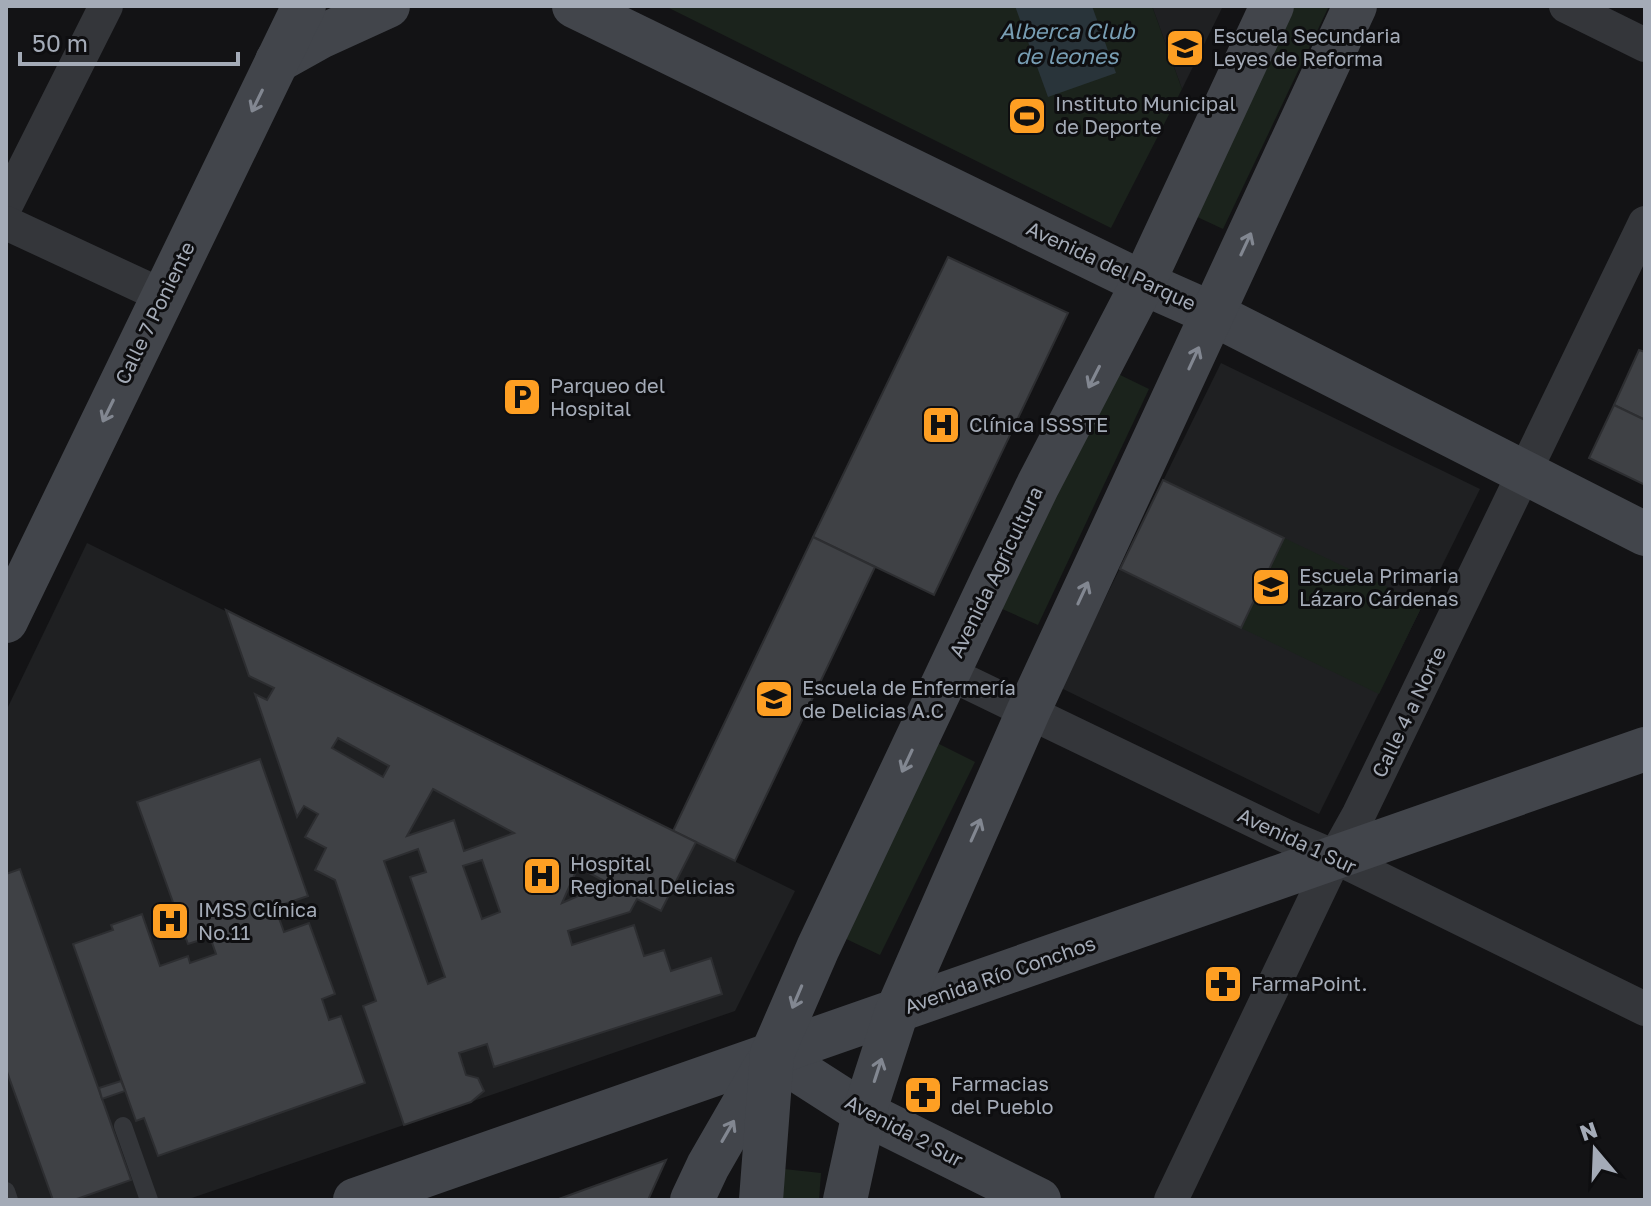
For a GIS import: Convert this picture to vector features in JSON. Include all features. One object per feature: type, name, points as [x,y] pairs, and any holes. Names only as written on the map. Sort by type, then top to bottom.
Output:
[{"type":"main road","name":"Calle 7 Poniente","points":[[6,621],[304,6]]},
{"type":"main road","points":[[277,61],[334,30],[388,6]]},
{"type":"main road","name":"Avenida del Parque","points":[[574,6],[1143,283],[1213,314],[1645,534]]},
{"type":"main road","name":"Avenida Agricultura","points":[[761,1200],[772,1054],[818,948],[948,673],[1038,485],[1143,283],[1272,6]]},
{"type":"main road","points":[[845,1200],[864,1113],[897,1011],[1028,712],[1355,6]]},
{"type":"main road","name":"Avenida Río Conchos","points":[[355,1200],[1645,749]]},
{"type":"main road","points":[[692,1200],[772,1054]]},
{"type":"main road","name":"Avenida 2 Sur","points":[[772,1054],[864,1113],[1039,1200]]},
{"type":"street","points":[[6,205],[106,6]]},
{"type":"street","points":[[1566,6],[1645,45]]},
{"type":"street","points":[[6,223],[163,296]]},
{"type":"street","name":"Calle 4 a Norte","points":[[1171,1200],[1645,223]]},
{"type":"street","name":"Avenida 1 Sur","points":[[948,673],[1645,1009]]},
{"type":"lane","points":[[123,1126],[149,1200]]},
{"type":"lane","points":[[6,1191],[9,1200]]},
{"type":"shaded area","name":"Instituto Municipal de Deporte","points":[[665,6],[1152,6],[1182,89],[1111,228]]},
{"type":"shaded area","name":"Escuela Secundaria Leyes de Reforma","points":[[1152,6],[1223,6],[1182,89]]},
{"type":"shaded area","points":[[1293,6],[1329,6],[1223,229],[1193,215]]},
{"type":"shaded area","name":"Escuela Primaria Lázaro Cárdenas","points":[[1221,363],[1480,489],[1319,814],[1061,688]]},
{"type":"shaded area","points":[[1112,371],[1149,389],[1038,625],[1000,608]]},
{"type":"shaded area","points":[[1284,538],[1423,604],[1379,694],[1241,628]]},
{"type":"shaded area","points":[[87,543],[795,891],[735,1011],[186,1200],[6,1200],[6,711]]},
{"type":"shaded area","points":[[937,743],[975,762],[880,955],[842,937]]},
{"type":"shaded area","points":[[784,1169],[821,1173],[819,1200],[781,1200]]},
{"type":"water","name":"Alberca Club de leones","points":[[1015,6],[1092,6],[1116,73],[1048,97]]},
{"type":"building","name":"Clínica ISSSTE","points":[[948,257],[1068,313],[934,595],[813,537]]},
{"type":"building","points":[[1639,350],[1645,352],[1645,420],[1614,405]]},
{"type":"building","points":[[1614,405],[1645,420],[1645,485],[1589,458]]},
{"type":"building","points":[[1163,480],[1284,538],[1241,628],[1120,569]]},
{"type":"building","name":"Escuela de Enfermería de Delicias A.C","points":[[813,537],[875,567],[735,861],[673,831]]},
{"type":"building","name":"Hospital Regional Delicias","points":[[226,610],[696,842],[661,911],[637,899],[630,912],[568,931],[572,945],[634,925],[644,956],[664,950],[671,971],[711,958],[722,994],[494,1067],[487,1044],[459,1053],[466,1075],[478,1078],[484,1091],[471,1102],[404,1125],[363,1006],[376,1001],[335,880],[315,870],[326,848],[305,837],[318,814],[304,806],[297,817],[255,694],[267,700],[274,688],[249,676]],"holes":[[[338,738],[389,766],[383,777],[332,748]],[[433,789],[514,833],[464,851],[454,820],[407,836]],[[418,849],[426,872],[410,877],[445,977],[428,984],[384,861]],[[482,860],[500,912],[482,919],[463,866]],[[578,867],[608,883],[562,903]]]},
{"type":"building","points":[[260,759],[308,896],[275,907],[284,932],[309,923],[335,994],[322,999],[329,1020],[341,1016],[365,1083],[158,1156],[144,1118],[136,1121],[73,944],[113,930],[111,925],[142,914],[160,966],[188,956],[190,963],[216,954],[210,937],[188,944],[137,802]]},
{"type":"building","points":[[20,869],[131,1180],[74,1200],[53,1200],[6,1069],[6,874]]},
{"type":"building","points":[[121,1081],[125,1091],[102,1099],[99,1088]]},
{"type":"building","points":[[666,1160],[648,1200],[556,1200]]},
{"type":"place","name":"Escuela Secundaria Leyes de Reforma","points":[[1185,48]]},
{"type":"place","name":"Instituto Municipal de Deporte","points":[[1027,116]]},
{"type":"place","name":"Parqueo del Hospital","points":[[522,397]]},
{"type":"place","name":"Clínica ISSSTE","points":[[941,425]]},
{"type":"place","name":"Escuela Primaria Lázaro Cárdenas","points":[[1271,587]]},
{"type":"place","name":"Escuela de Enfermería de Delicias A.C","points":[[774,699]]},
{"type":"place","name":"Hospital Regional Delicias","points":[[542,876]]},
{"type":"place","name":"IMSS Clínica No.11","points":[[170,921]]},
{"type":"place","name":"FarmaPoint.","points":[[1223,984]]},
{"type":"place","name":"Farmacias del Pueblo","points":[[923,1095]]}]
